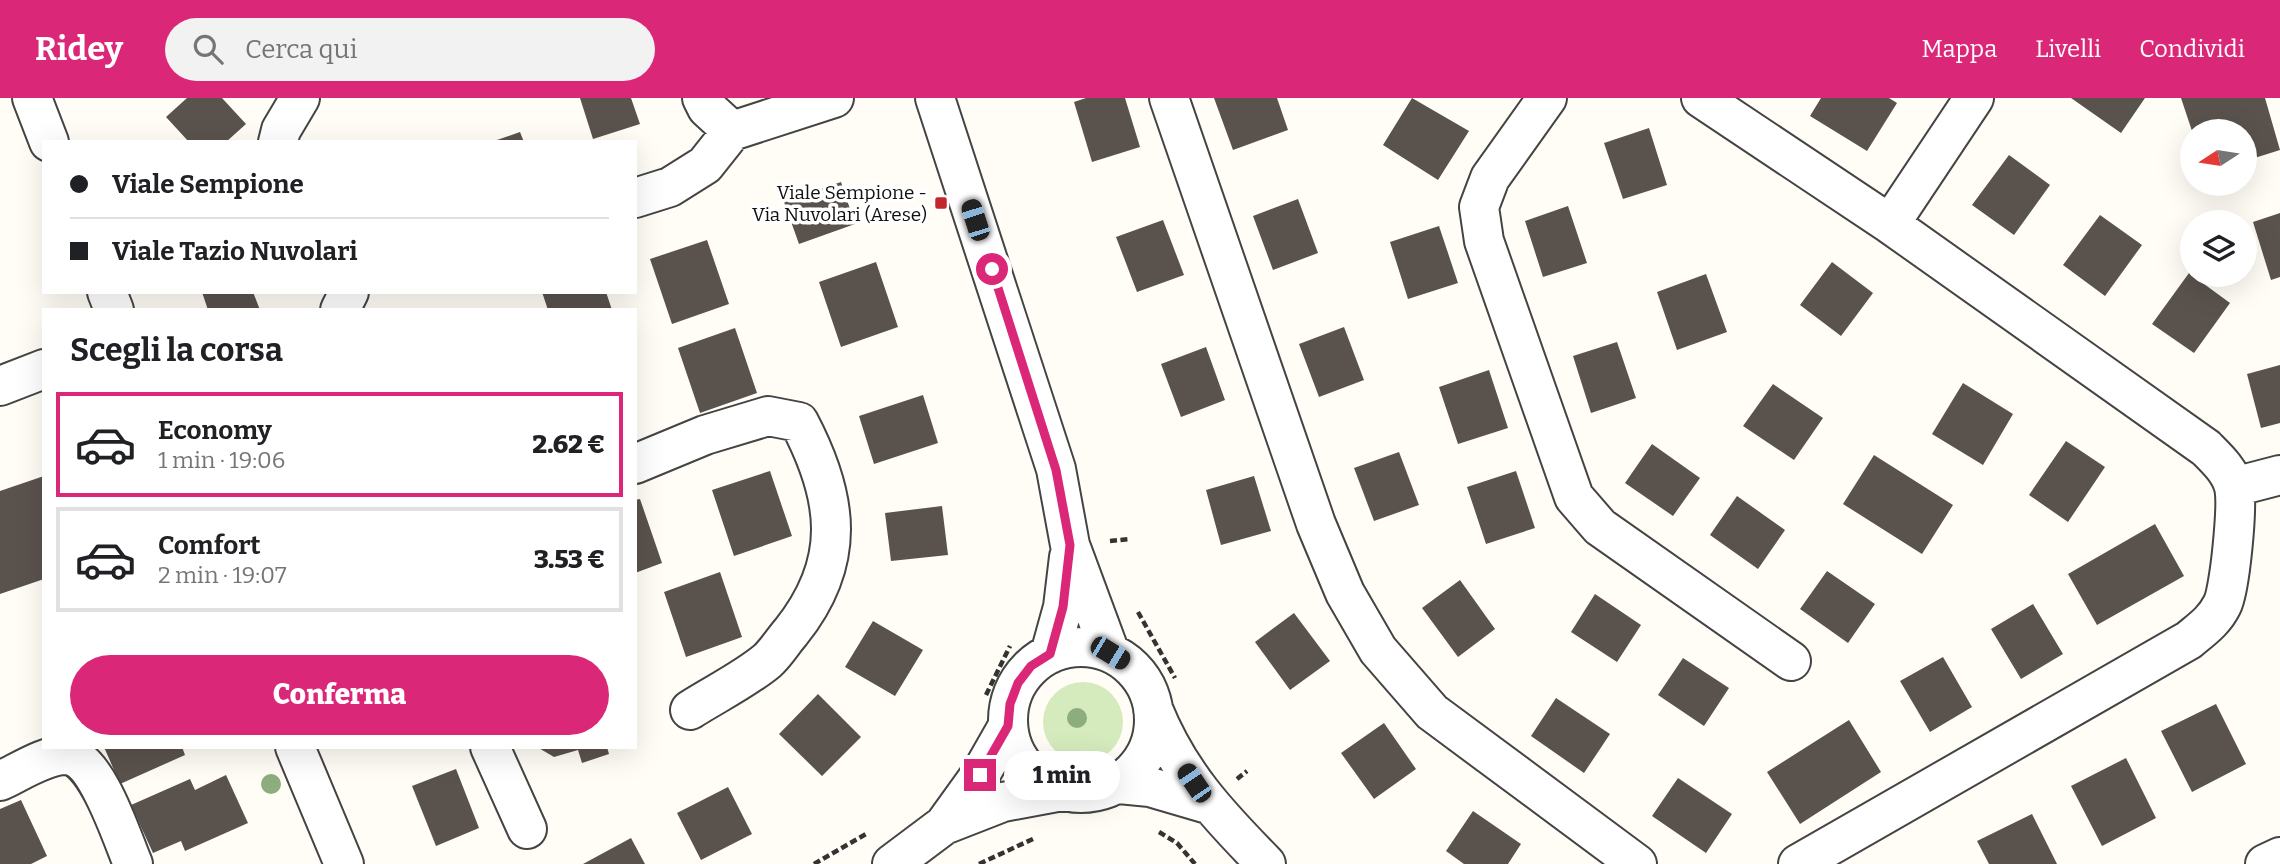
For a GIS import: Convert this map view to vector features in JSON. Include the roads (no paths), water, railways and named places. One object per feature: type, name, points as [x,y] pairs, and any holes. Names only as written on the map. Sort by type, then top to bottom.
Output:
[{"type":"street","points":[[32,98],[48,140]]},
{"type":"street","points":[[278,140],[281,130],[300,98]]},
{"type":"street","points":[[702,98],[707,107],[732,131]]},
{"type":"street","points":[[637,197],[670,187],[705,165],[732,131],[834,98]]},
{"type":"street","points":[[935,98],[1056,470],[1070,545],[1110,653]]},
{"type":"street","points":[[1169,98],[1316,524],[1345,593],[1378,650],[1432,712],[1637,864]]},
{"type":"street","points":[[1547,98],[1490,178],[1479,207],[1484,241],[1574,497],[1600,527],[1791,661]]},
{"type":"street","points":[[1701,98],[1750,111],[1890,225],[2206,448],[2223,465],[2234,487],[2235,516],[2224,603],[2213,621],[2189,640],[1798,864]]},
{"type":"street","points":[[1890,225],[1974,98]]},
{"type":"street","points":[[0,386],[42,370]]},
{"type":"street","points":[[637,463],[705,435],[768,416],[799,422],[819,460],[832,515],[827,567],[806,612],[767,660],[690,710]]},
{"type":"street","points":[[2234,487],[2280,475]]},
{"type":"street","points":[[1050,654],[1063,607],[1070,545]]},
{"type":"street","points":[[944,825],[980,775],[995,713],[1010,704],[1018,683],[1031,666],[1050,654],[1069,648],[1090,648],[1110,653],[1139,675],[1166,740],[1208,804],[1266,864]]},
{"type":"street","points":[[995,713],[1024,767],[1041,782],[1062,791],[1082,794],[1100,791],[1119,783],[1135,770],[1147,752],[1153,731],[1153,709]]},
{"type":"street","points":[[296,749],[344,864]]},
{"type":"street","points":[[491,749],[527,829]]},
{"type":"street","points":[[0,780],[57,757],[68,755],[76,759],[94,774],[133,864]]},
{"type":"street","points":[[1119,783],[1150,787],[1208,804]]},
{"type":"street","points":[[892,864],[944,825],[1003,802],[1062,791]]},
{"type":"street","points":[[2265,864],[2280,857]]},
{"type":"place","name":"Viale Sempione - Via Nuvolari (Arese)","points":[[941,203]]}]
